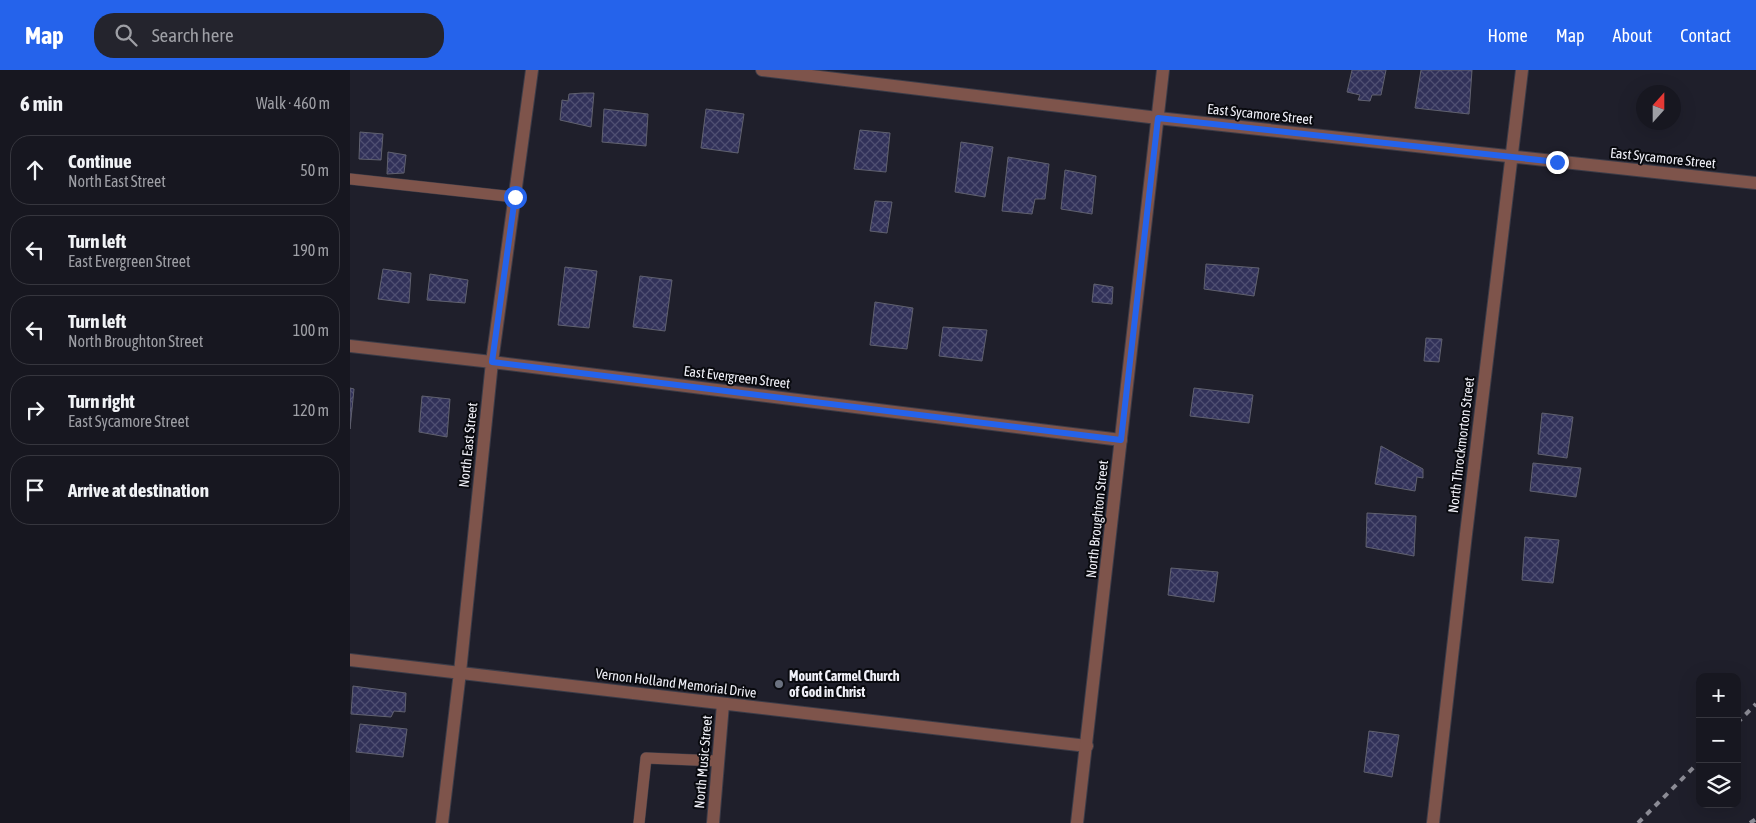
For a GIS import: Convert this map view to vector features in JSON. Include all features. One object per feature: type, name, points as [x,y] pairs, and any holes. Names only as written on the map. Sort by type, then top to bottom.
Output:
[{"type":"street","name":"North East Street","points":[[442,823],[460,672],[492,362],[532,70]]},
{"type":"street","name":"East Sycamore Street","points":[[762,70],[1158,118],[1756,183]]},
{"type":"street","name":"North Broughton Street","points":[[1077,823],[1163,70]]},
{"type":"street","name":"North Throckmorton Street","points":[[1432,823],[1522,70]]},
{"type":"street","name":"East Evergreen Street","points":[[350,346],[1121,440]]},
{"type":"street","name":"Vernon Holland Memorial Drive","points":[[350,660],[1087,746]]},
{"type":"street","name":"North Music Street","points":[[713,823],[723,704]]},
{"type":"lane","points":[[350,179],[515,197]]},
{"type":"lane","points":[[639,823],[646,758],[718,761]]},
{"type":"building","points":[[1352,70],[1386,70],[1381,95],[1372,95],[1370,101],[1358,100],[1360,95],[1347,92]]},
{"type":"building","points":[[1421,70],[1472,70],[1469,114],[1415,108]]},
{"type":"building","points":[[594,93],[591,127],[560,120],[562,100],[568,101],[569,94]]},
{"type":"building","points":[[604,109],[648,114],[646,146],[602,142]]},
{"type":"building","points":[[706,109],[744,114],[738,153],[701,148]]},
{"type":"building","points":[[860,130],[890,133],[886,172],[854,169]]},
{"type":"building","points":[[360,132],[383,134],[381,160],[359,159]]},
{"type":"building","points":[[961,142],[993,147],[985,197],[955,192]]},
{"type":"building","points":[[388,152],[406,155],[404,173],[387,174]]},
{"type":"building","points":[[1008,157],[1049,164],[1045,199],[1035,199],[1032,214],[1002,211]]},
{"type":"building","points":[[1065,170],[1096,176],[1092,214],[1061,209]]},
{"type":"building","points":[[875,201],[892,202],[887,233],[870,231]]},
{"type":"building","points":[[1206,264],[1259,268],[1254,296],[1204,289]]},
{"type":"building","points":[[565,267],[597,271],[589,328],[558,325]]},
{"type":"building","points":[[383,269],[411,273],[409,303],[378,299]]},
{"type":"building","points":[[430,274],[468,280],[465,303],[427,300]]},
{"type":"building","points":[[640,276],[672,280],[665,331],[633,327]]},
{"type":"building","points":[[1094,284],[1113,287],[1112,304],[1092,302]]},
{"type":"building","points":[[875,302],[913,308],[907,349],[870,345]]},
{"type":"building","points":[[943,327],[987,330],[982,361],[939,356]]},
{"type":"building","points":[[1426,338],[1442,339],[1439,362],[1424,361]]},
{"type":"building","points":[[350,388],[354,389],[350,429]]},
{"type":"building","points":[[1194,388],[1253,395],[1249,423],[1190,416]]},
{"type":"building","points":[[422,396],[450,399],[447,437],[419,432]]},
{"type":"building","points":[[1542,413],[1573,417],[1567,458],[1538,454]]},
{"type":"building","points":[[1381,446],[1423,469],[1423,478],[1417,477],[1415,491],[1375,484]]},
{"type":"building","points":[[1533,463],[1581,468],[1576,497],[1530,491]]},
{"type":"building","points":[[1367,513],[1416,516],[1414,556],[1366,547]]},
{"type":"building","points":[[1525,537],[1559,540],[1553,583],[1522,580]]},
{"type":"building","points":[[1171,568],[1218,572],[1214,602],[1168,595]]},
{"type":"building","points":[[353,686],[406,693],[405,712],[394,711],[391,717],[351,714]]},
{"type":"building","points":[[360,724],[407,729],[403,757],[356,752]]},
{"type":"building","points":[[1369,731],[1399,735],[1392,777],[1364,772]]},
{"type":"railway","points":[[1741,719],[1756,704]]},
{"type":"railway","points":[[1638,823],[1698,763]]},
{"type":"railway","points":[[1750,823],[1756,819]]},
{"type":"place","name":"Mount Carmel Church of God in Christ","points":[[779,684]]},
{"type":"route","points":[[515,197],[492,362],[1121,440],[1158,118],[1557,162]]}]
